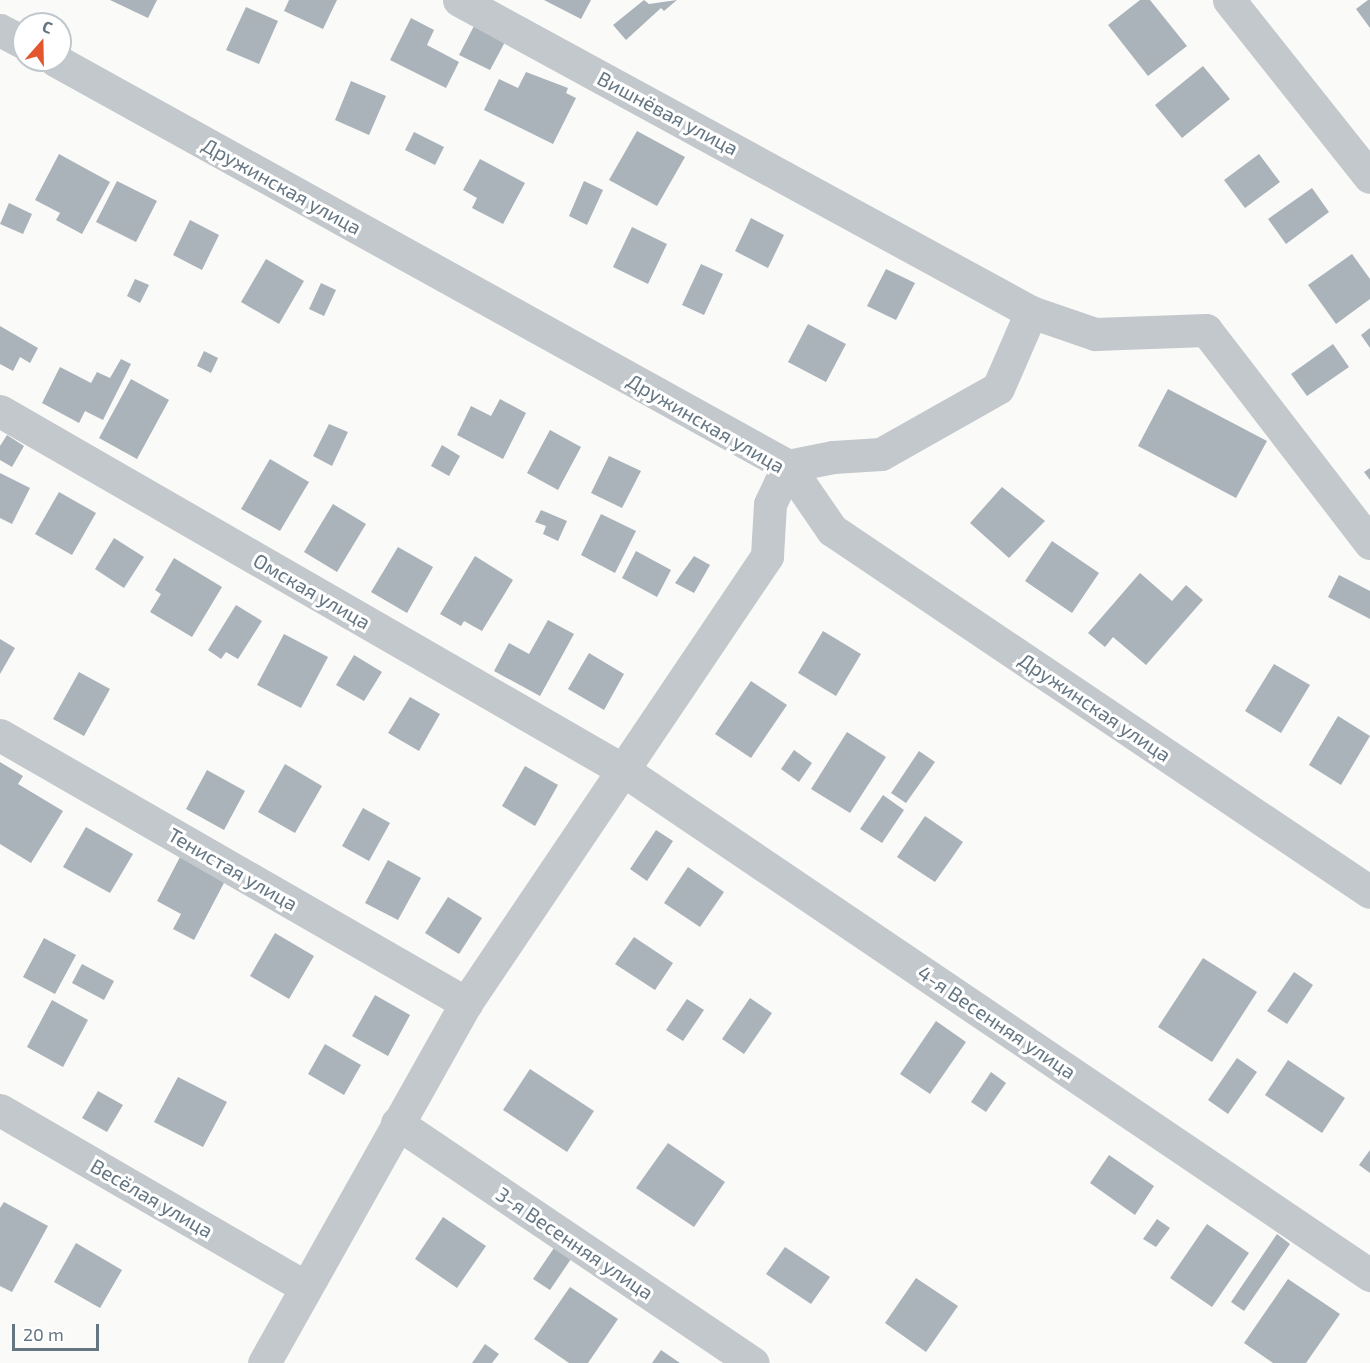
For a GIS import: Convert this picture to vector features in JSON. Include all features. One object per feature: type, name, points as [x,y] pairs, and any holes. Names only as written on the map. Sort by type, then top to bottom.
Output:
[{"type":"street","name":"Вишнёвая улица","points":[[459,0],[1031,312],[1095,334],[1206,330],[1370,543]]},
{"type":"street","points":[[1229,0],[1370,177]]},
{"type":"street","name":"Дружинская улица","points":[[72,69],[788,466],[832,530],[1370,892]]},
{"type":"street","points":[[264,1363],[304,1286],[466,1003],[767,556],[770,504],[788,466],[833,457],[881,454],[998,388],[1031,312]]},
{"type":"street","name":"Омская улица","points":[[0,411],[623,770]]},
{"type":"street","name":"Тенистая улица","points":[[0,735],[466,1003]]},
{"type":"street","name":"4-я Весенняя улица","points":[[623,770],[1370,1275]]},
{"type":"street","name":"Весёлая улица","points":[[0,1110],[304,1286]]},
{"type":"street","name":"3-я Весенняя улица","points":[[397,1124],[753,1363]]},
{"type":"building","points":[[110,0],[157,0],[148,18]]},
{"type":"building","points":[[289,0],[337,0],[323,29],[284,11]]},
{"type":"building","points":[[544,0],[591,0],[581,19]]},
{"type":"building","points":[[644,0],[649,4],[677,0],[664,11],[661,8],[626,40],[613,25]]},
{"type":"building","points":[[1140,0],[1150,0],[1187,46],[1148,76],[1108,25]]},
{"type":"building","points":[[1370,0],[1370,28],[1356,9]]},
{"type":"building","points":[[246,7],[278,21],[259,64],[226,50]]},
{"type":"building","points":[[411,18],[434,30],[427,45],[459,62],[446,88],[390,60]]},
{"type":"building","points":[[474,26],[505,42],[490,70],[459,55]]},
{"type":"building","points":[[1203,66],[1230,99],[1182,138],[1155,105]]},
{"type":"building","points":[[526,72],[568,88],[566,93],[576,98],[553,144],[484,110],[499,79],[518,88]]},
{"type":"building","points":[[351,81],[386,96],[369,135],[335,120]]},
{"type":"building","points":[[637,131],[685,157],[657,206],[609,180]]},
{"type":"building","points":[[414,132],[444,147],[435,165],[405,150]]},
{"type":"building","points":[[59,154],[110,182],[82,234],[56,220],[60,213],[35,200]]},
{"type":"building","points":[[1259,154],[1280,182],[1245,208],[1224,180]]},
{"type":"building","points":[[480,159],[525,183],[503,224],[472,208],[477,198],[463,190]]},
{"type":"building","points":[[117,181],[157,201],[136,242],[96,222]]},
{"type":"building","points":[[584,181],[603,190],[587,225],[569,216]]},
{"type":"building","points":[[1312,188],[1329,212],[1286,244],[1268,219]]},
{"type":"building","points":[[9,203],[32,214],[23,234],[0,224]]},
{"type":"building","points":[[751,218],[784,235],[768,268],[735,251]]},
{"type":"building","points":[[190,220],[219,235],[202,270],[173,255]]},
{"type":"building","points":[[632,227],[667,244],[648,284],[613,267]]},
{"type":"building","points":[[1352,254],[1370,279],[1370,299],[1336,324],[1308,285]]},
{"type":"building","points":[[266,259],[304,281],[279,324],[241,302]]},
{"type":"building","points":[[701,264],[723,274],[704,315],[682,305]]},
{"type":"building","points":[[886,269],[915,283],[896,320],[867,306]]},
{"type":"building","points":[[135,279],[149,285],[140,303],[127,296]]},
{"type":"building","points":[[321,283],[336,290],[324,316],[309,309]]},
{"type":"building","points":[[808,324],[846,344],[826,382],[788,362]]},
{"type":"building","points":[[0,326],[38,348],[30,363],[20,357],[13,371],[0,364]]},
{"type":"building","points":[[1370,328],[1370,348],[1361,335]]},
{"type":"building","points":[[1333,344],[1349,367],[1307,396],[1291,374]]},
{"type":"building","points":[[204,351],[218,358],[211,373],[197,366]]},
{"type":"building","points":[[121,359],[131,364],[103,420],[85,411],[79,423],[42,403],[60,367],[91,383],[97,372],[110,378]]},
{"type":"building","points":[[131,379],[169,400],[137,459],[99,438]]},
{"type":"building","points":[[1168,389],[1267,441],[1236,498],[1138,446]]},
{"type":"building","points":[[500,399],[526,413],[503,459],[457,435],[471,406],[491,416]]},
{"type":"building","points":[[329,424],[348,432],[332,466],[313,456]]},
{"type":"building","points":[[550,430],[581,447],[558,490],[527,473]]},
{"type":"building","points":[[7,435],[24,446],[12,467],[0,460],[0,446]]},
{"type":"building","points":[[442,445],[460,456],[449,476],[431,466]]},
{"type":"building","points":[[609,456],[641,471],[622,508],[591,493]]},
{"type":"building","points":[[270,459],[309,482],[280,531],[241,509]]},
{"type":"building","points":[[1370,468],[1370,480],[1364,472]]},
{"type":"building","points":[[0,473],[30,488],[12,524],[0,518]]},
{"type":"building","points":[[1002,487],[1045,521],[1009,558],[970,523]]},
{"type":"building","points":[[59,492],[96,513],[72,555],[35,534]]},
{"type":"building","points":[[333,504],[366,524],[337,572],[304,552]]},
{"type":"building","points":[[541,510],[567,521],[558,541],[543,534],[546,526],[535,522]]},
{"type":"building","points":[[601,514],[636,531],[615,573],[581,555]]},
{"type":"building","points":[[114,538],[144,557],[124,588],[95,569]]},
{"type":"building","points":[[1052,541],[1099,573],[1072,613],[1025,581]]},
{"type":"building","points":[[398,547],[433,567],[407,613],[371,592]]},
{"type":"building","points":[[636,551],[671,570],[657,597],[622,578]]},
{"type":"building","points":[[475,556],[513,580],[482,631],[464,621],[461,626],[440,614]]},
{"type":"building","points":[[694,556],[710,565],[694,593],[675,583]]},
{"type":"building","points":[[174,558],[222,587],[192,637],[150,612],[161,594],[155,590]]},
{"type":"building","points":[[1140,573],[1172,601],[1186,585],[1203,600],[1146,665],[1113,637],[1105,647],[1088,633]]},
{"type":"building","points":[[1339,575],[1370,591],[1370,619],[1328,597]]},
{"type":"building","points":[[236,605],[262,621],[238,659],[226,652],[221,659],[208,650]]},
{"type":"building","points":[[548,620],[574,634],[540,696],[494,671],[509,643],[529,654]]},
{"type":"building","points":[[823,631],[861,654],[836,696],[798,673]]},
{"type":"building","points":[[284,634],[328,657],[301,708],[257,685]]},
{"type":"building","points":[[0,639],[15,648],[0,674]]},
{"type":"building","points":[[589,653],[624,674],[604,710],[568,689]]},
{"type":"building","points":[[354,655],[382,672],[364,701],[336,685]]},
{"type":"building","points":[[1274,664],[1310,685],[1281,733],[1245,711]]},
{"type":"building","points":[[79,672],[110,689],[84,736],[53,719]]},
{"type":"building","points":[[751,681],[787,705],[751,758],[715,734]]},
{"type":"building","points":[[410,697],[440,714],[419,751],[388,733]]},
{"type":"building","points":[[1338,716],[1370,736],[1341,785],[1309,765]]},
{"type":"building","points":[[847,732],[886,757],[850,813],[811,789]]},
{"type":"building","points":[[794,750],[812,763],[799,782],[781,769]]},
{"type":"building","points":[[919,751],[935,762],[906,803],[891,793]]},
{"type":"building","points":[[0,762],[23,776],[18,784],[63,811],[31,863],[0,844]]},
{"type":"building","points":[[285,764],[322,786],[295,833],[258,812]]},
{"type":"building","points":[[525,766],[558,785],[535,826],[502,806]]},
{"type":"building","points":[[207,770],[245,791],[224,830],[186,809]]},
{"type":"building","points":[[883,795],[904,810],[882,843],[860,829]]},
{"type":"building","points":[[363,808],[390,823],[369,861],[342,846]]},
{"type":"building","points":[[925,816],[963,842],[935,882],[897,857]]},
{"type":"building","points":[[86,827],[133,854],[110,893],[63,867]]},
{"type":"building","points":[[656,830],[673,841],[647,881],[630,869]]},
{"type":"building","points":[[180,857],[225,881],[194,940],[173,929],[181,914],[157,901]]},
{"type":"building","points":[[388,860],[421,878],[398,920],[365,903]]},
{"type":"building","points":[[688,867],[724,892],[700,927],[664,903]]},
{"type":"building","points":[[448,897],[482,918],[459,954],[425,933]]},
{"type":"building","points":[[275,933],[314,956],[289,999],[250,976]]},
{"type":"building","points":[[634,937],[673,963],[655,990],[615,964]]},
{"type":"building","points":[[44,938],[76,955],[55,994],[23,977]]},
{"type":"building","points":[[1203,958],[1257,992],[1212,1062],[1158,1027]]},
{"type":"building","points":[[82,964],[114,981],[104,1000],[72,983]]},
{"type":"building","points":[[1294,972],[1313,985],[1287,1024],[1267,1011]]},
{"type":"building","points":[[375,995],[410,1015],[388,1056],[352,1036]]},
{"type":"building","points":[[750,998],[772,1013],[744,1054],[722,1039]]},
{"type":"building","points":[[687,999],[704,1010],[683,1041],[666,1030]]},
{"type":"building","points":[[52,1000],[88,1020],[63,1067],[27,1047]]},
{"type":"building","points":[[936,1021],[966,1042],[930,1094],[900,1074]]},
{"type":"building","points":[[325,1044],[361,1065],[344,1095],[308,1074]]},
{"type":"building","points":[[1237,1058],[1257,1072],[1228,1114],[1208,1100]]},
{"type":"building","points":[[1288,1060],[1345,1098],[1322,1133],[1265,1095]]},
{"type":"building","points":[[530,1069],[594,1111],[567,1152],[503,1110]]},
{"type":"building","points":[[991,1072],[1006,1083],[986,1112],[971,1102]]},
{"type":"building","points":[[178,1077],[227,1102],[203,1147],[154,1122]]},
{"type":"building","points":[[98,1091],[123,1105],[107,1132],[82,1118]]},
{"type":"building","points":[[668,1143],[725,1182],[694,1227],[636,1188]]},
{"type":"building","points":[[1370,1150],[1370,1173],[1359,1165]]},
{"type":"building","points":[[1109,1155],[1154,1186],[1135,1215],[1090,1183]]},
{"type":"building","points":[[4,1202],[48,1226],[12,1292],[0,1286],[0,1208]]},
{"type":"building","points":[[443,1217],[486,1246],[457,1288],[415,1259]]},
{"type":"building","points":[[1157,1219],[1170,1228],[1156,1247],[1143,1239]]},
{"type":"building","points":[[1207,1224],[1249,1253],[1212,1307],[1170,1278]]},
{"type":"building","points":[[1277,1234],[1290,1244],[1244,1311],[1231,1302]]},
{"type":"building","points":[[76,1243],[122,1270],[100,1308],[54,1282]]},
{"type":"building","points":[[556,1245],[573,1256],[550,1290],[533,1279]]},
{"type":"building","points":[[785,1247],[830,1277],[811,1304],[766,1274]]},
{"type":"building","points":[[916,1278],[958,1306],[926,1352],[885,1323]]},
{"type":"building","points":[[1288,1279],[1340,1314],[1306,1363],[1273,1363],[1244,1343]]},
{"type":"building","points":[[570,1287],[618,1319],[588,1363],[569,1363],[534,1339]]},
{"type":"building","points":[[485,1344],[499,1354],[492,1363],[472,1363]]},
{"type":"building","points":[[661,1350],[680,1363],[652,1363]]}]
